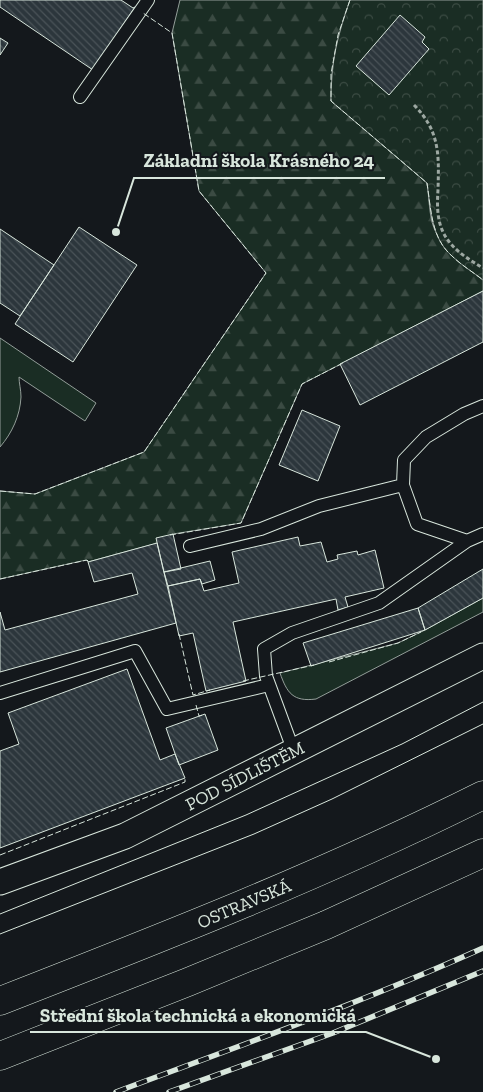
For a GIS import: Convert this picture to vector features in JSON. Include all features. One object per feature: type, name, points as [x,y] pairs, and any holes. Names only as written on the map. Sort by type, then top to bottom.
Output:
[{"type":"highway","name":"OSTRAVSKÁ","points":[[0,1001],[186,928],[324,871],[483,795]]},
{"type":"highway","points":[[0,1056],[326,925],[483,853]]},
{"type":"highway","points":[[0,1062],[46,1038]]},
{"type":"street","name":"POD SÍDLIŠTĚM","points":[[0,882],[125,836],[483,656]]},
{"type":"lane","points":[[80,97],[148,0]]},
{"type":"lane","points":[[467,541],[417,524],[403,485],[404,460],[426,438],[464,414],[483,406]]},
{"type":"lane","points":[[190,546],[261,529],[319,506],[403,485]]},
{"type":"lane","points":[[294,752],[266,676],[264,649],[292,633],[379,603],[467,541],[483,534]]},
{"type":"lane","points":[[0,693],[135,651],[168,709],[269,685]]},
{"type":"path","points":[[414,105],[430,125],[436,138],[439,164],[438,214],[444,234],[457,250],[483,268]]},
{"type":"green space","points":[[180,0],[350,0],[336,50],[332,74],[331,101],[427,183],[432,222],[440,240],[460,262],[483,280],[483,291],[302,384],[241,523],[173,534],[158,543],[88,562],[86,560],[0,579],[0,491],[35,494],[144,452],[266,273],[199,191],[172,33]]},
{"type":"green space","points":[[350,0],[483,0],[483,280],[456,259],[445,249],[440,241],[433,222],[427,183],[331,101],[332,74],[336,50]]},
{"type":"green space","points":[[0,338],[96,403],[85,421],[19,377],[21,397],[19,411],[12,430],[0,447]]},
{"type":"green space","points":[[483,598],[483,612],[316,699],[308,700],[296,697],[285,686],[280,673],[398,643]]},
{"type":"building","points":[[0,0],[121,0],[133,8],[135,7],[93,70],[0,7]]},
{"type":"building","points":[[400,15],[425,37],[422,42],[429,49],[389,95],[356,66]]},
{"type":"building","points":[[0,38],[8,43],[0,55]]},
{"type":"building","points":[[79,227],[137,265],[73,362],[15,324]]},
{"type":"building","points":[[0,229],[54,265],[20,316],[0,303]]},
{"type":"building","points":[[483,291],[483,342],[360,405],[340,364]]},
{"type":"building","points":[[302,410],[340,426],[318,481],[279,465]]},
{"type":"building","points":[[173,534],[181,569],[164,572],[156,538]]},
{"type":"building","points":[[298,537],[300,546],[321,542],[327,562],[338,559],[337,555],[357,551],[358,555],[375,550],[384,588],[345,597],[348,607],[338,610],[336,599],[233,622],[246,681],[206,691],[193,633],[179,636],[168,586],[200,579],[204,591],[239,583],[232,552]]},
{"type":"building","points":[[157,543],[176,623],[0,672],[0,612],[5,630],[138,594],[132,573],[94,582],[88,562]]},
{"type":"building","points":[[210,561],[215,580],[202,584],[200,579],[168,586],[164,572]]},
{"type":"building","points":[[483,569],[483,598],[425,630],[418,608]]},
{"type":"building","points":[[418,608],[425,630],[311,666],[303,643]]},
{"type":"building","points":[[127,669],[160,760],[175,754],[185,778],[0,848],[0,751],[19,744],[8,713]]},
{"type":"building","points":[[205,714],[218,750],[179,765],[166,728]]},
{"type":"tram line","points":[[0,914],[246,815],[402,744],[483,702]]},
{"type":"tram line","points":[[0,934],[254,834],[332,799],[483,724]]},
{"type":"railway","points":[[116,1092],[347,1005],[483,948]]},
{"type":"railway","points":[[169,1092],[333,1033],[483,971]]},
{"type":"fence","points":[[350,0],[338,35],[331,74],[331,101],[427,183],[433,222],[440,241],[445,249],[456,259],[483,280]]},
{"type":"fence","points":[[0,491],[35,494],[144,452],[266,273],[199,191],[172,33],[143,13]]},
{"type":"fence","points":[[170,535],[241,523],[302,384],[343,363]]},
{"type":"fence","points":[[0,579],[87,560],[89,562]]},
{"type":"fence","points":[[329,662],[398,643],[421,632]]},
{"type":"fence","points":[[179,634],[193,695],[210,690]]},
{"type":"fence","points":[[243,681],[314,665]]},
{"type":"fence","points":[[196,705],[199,716],[203,715]]},
{"type":"fence","points":[[0,855],[185,782],[185,777]]},
{"type":"place","name":"Základní škola Krásného 24","points":[[116,232]]},
{"type":"place","name":"Střední škola technická a ekonomická","points":[[436,1059]]}]
